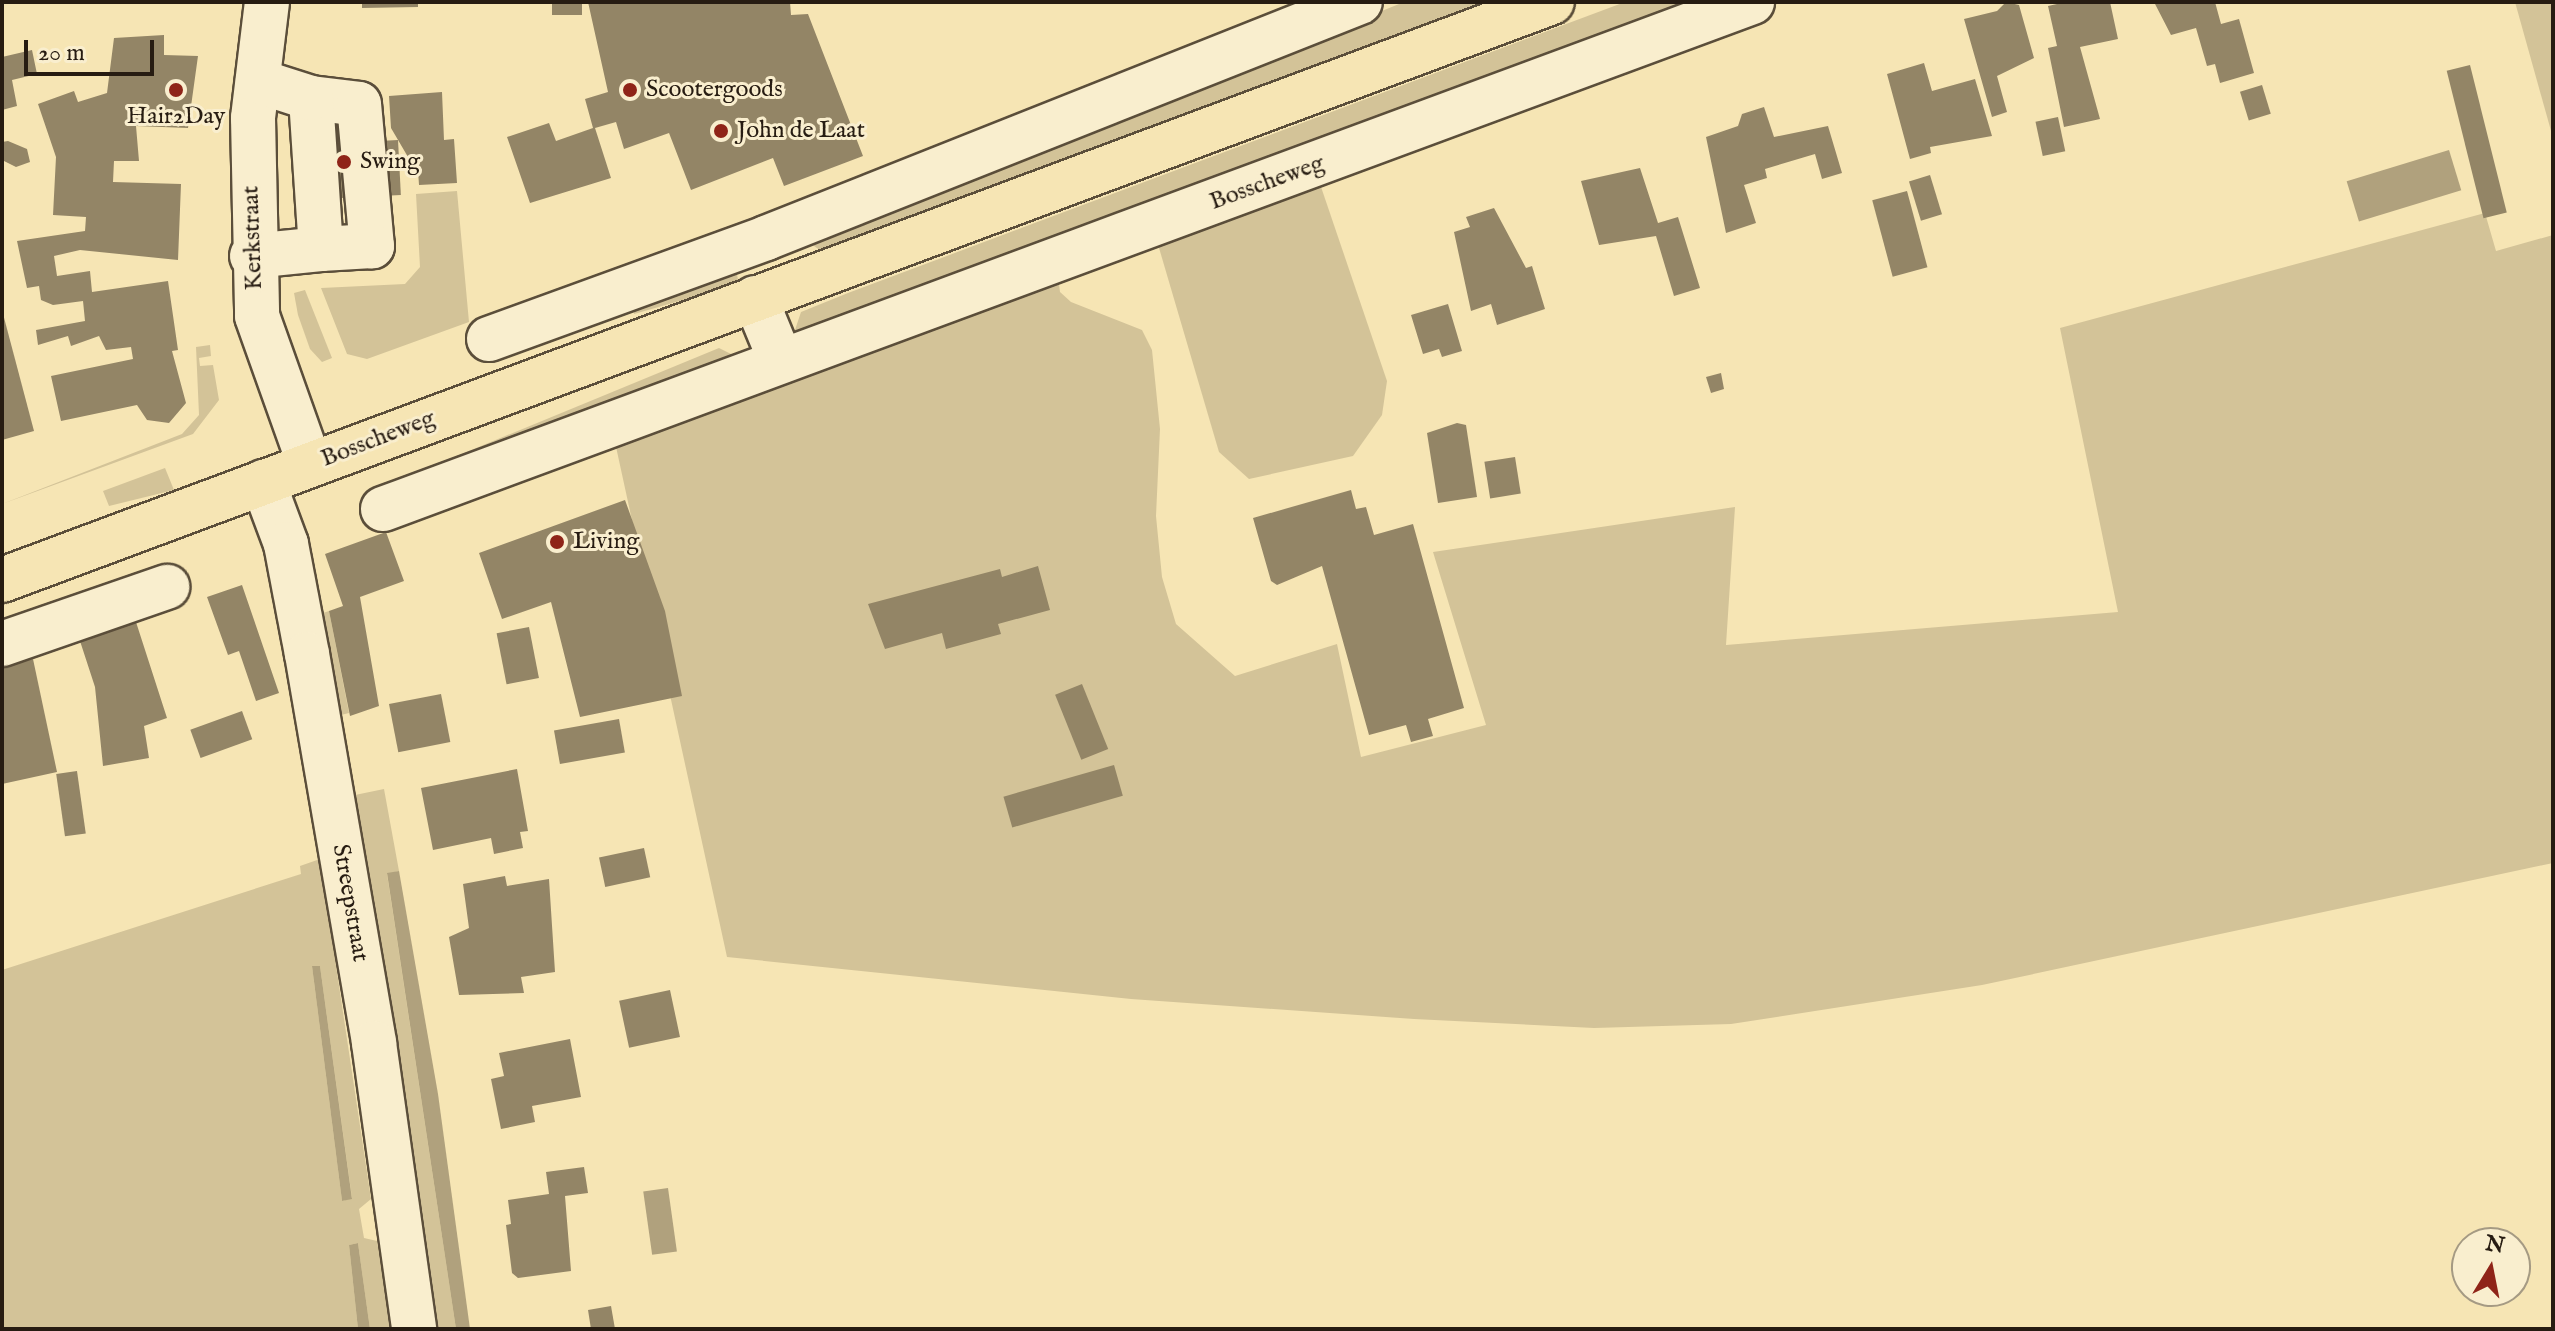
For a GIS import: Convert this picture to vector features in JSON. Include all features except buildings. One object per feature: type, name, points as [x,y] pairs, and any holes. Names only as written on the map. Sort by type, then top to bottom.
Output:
[{"type":"main road","name":"Bosscheweg","points":[[2,580],[1552,2]]},
{"type":"street","name":"Kerkstraat","points":[[267,2],[258,81],[252,256],[257,316],[310,465]]},
{"type":"street","points":[[489,339],[766,238],[1360,2]]},
{"type":"street","name":"Bosscheweg","points":[[383,509],[1752,2]]},
{"type":"street","points":[[252,256],[372,246],[359,104],[311,98],[258,81]]},
{"type":"street","points":[[766,238],[781,361]]},
{"type":"street","name":"Streepstraat","points":[[263,482],[286,544],[307,654],[374,1043],[414,1329]]},
{"type":"street","points":[[2,644],[167,587]]},
{"type":"shaded area","points":[[1404,2],[1485,2],[821,251],[810,243]]},
{"type":"shaded area","points":[[1625,2],[1695,2],[800,338],[795,330],[801,312],[848,293]]},
{"type":"shaded area","points":[[2515,2],[2553,2],[2553,138]]},
{"type":"shaded area","points":[[2449,150],[2461,190],[2359,221],[2347,181]]},
{"type":"shaded area","points":[[1319,181],[1387,381],[1382,415],[1353,456],[1249,479],[1219,452],[1157,241]]},
{"type":"shaded area","points":[[457,191],[469,322],[367,359],[347,354],[321,288],[405,284],[420,267],[416,194]]},
{"type":"shaded area","points":[[2485,213],[2496,251],[2553,235],[2553,863],[1982,985],[1731,1024],[1594,1028],[1414,1019],[1131,999],[727,957],[613,433],[1058,277],[1060,292],[1071,302],[1142,330],[1152,350],[1160,429],[1156,516],[1162,577],[1176,624],[1235,676],[1337,644],[1361,757],[1486,725],[1433,552],[1735,507],[1726,645],[2118,612],[2060,328]]},
{"type":"shaded area","points":[[736,270],[739,284],[634,314],[633,306]]},
{"type":"shaded area","points":[[305,290],[332,358],[322,362],[310,349],[298,315],[294,293]]},
{"type":"shaded area","points":[[210,345],[211,356],[199,358],[200,366],[213,365],[219,400],[193,434],[2,504],[182,434],[199,415],[196,347]]},
{"type":"shaded area","points":[[719,348],[737,357],[455,465],[452,458]]},
{"type":"shaded area","points":[[165,468],[174,490],[109,506],[103,491]]},
{"type":"shaded area","points":[[329,611],[349,713],[341,715],[323,613]]},
{"type":"shaded area","points":[[384,789],[399,871],[387,874],[456,1329],[438,1329],[355,795]]},
{"type":"shaded area","points":[[320,859],[371,1199],[359,1209],[364,1238],[377,1241],[391,1329],[370,1329],[358,1243],[349,1245],[358,1329],[2,1329],[2,970],[301,874],[300,866]],"holes":[[[312,966],[320,966],[352,1198],[342,1201]]]},
{"type":"shaded area","points":[[399,871],[438,1094],[470,1329],[456,1329],[387,873]]},
{"type":"shaded area","points":[[312,966],[320,966],[352,1199],[342,1201]]},
{"type":"shaded area","points":[[668,1188],[677,1251],[652,1255],[643,1191]]},
{"type":"shaded area","points":[[358,1243],[370,1329],[358,1329],[349,1245]]},
{"type":"place","name":"Hair2Day","points":[[176,90]]},
{"type":"place","name":"Scootergoods","points":[[630,90]]},
{"type":"place","name":"John de Laat","points":[[721,131]]},
{"type":"place","name":"Swing","points":[[344,162]]},
{"type":"place","name":"Living","points":[[557,542]]}]
